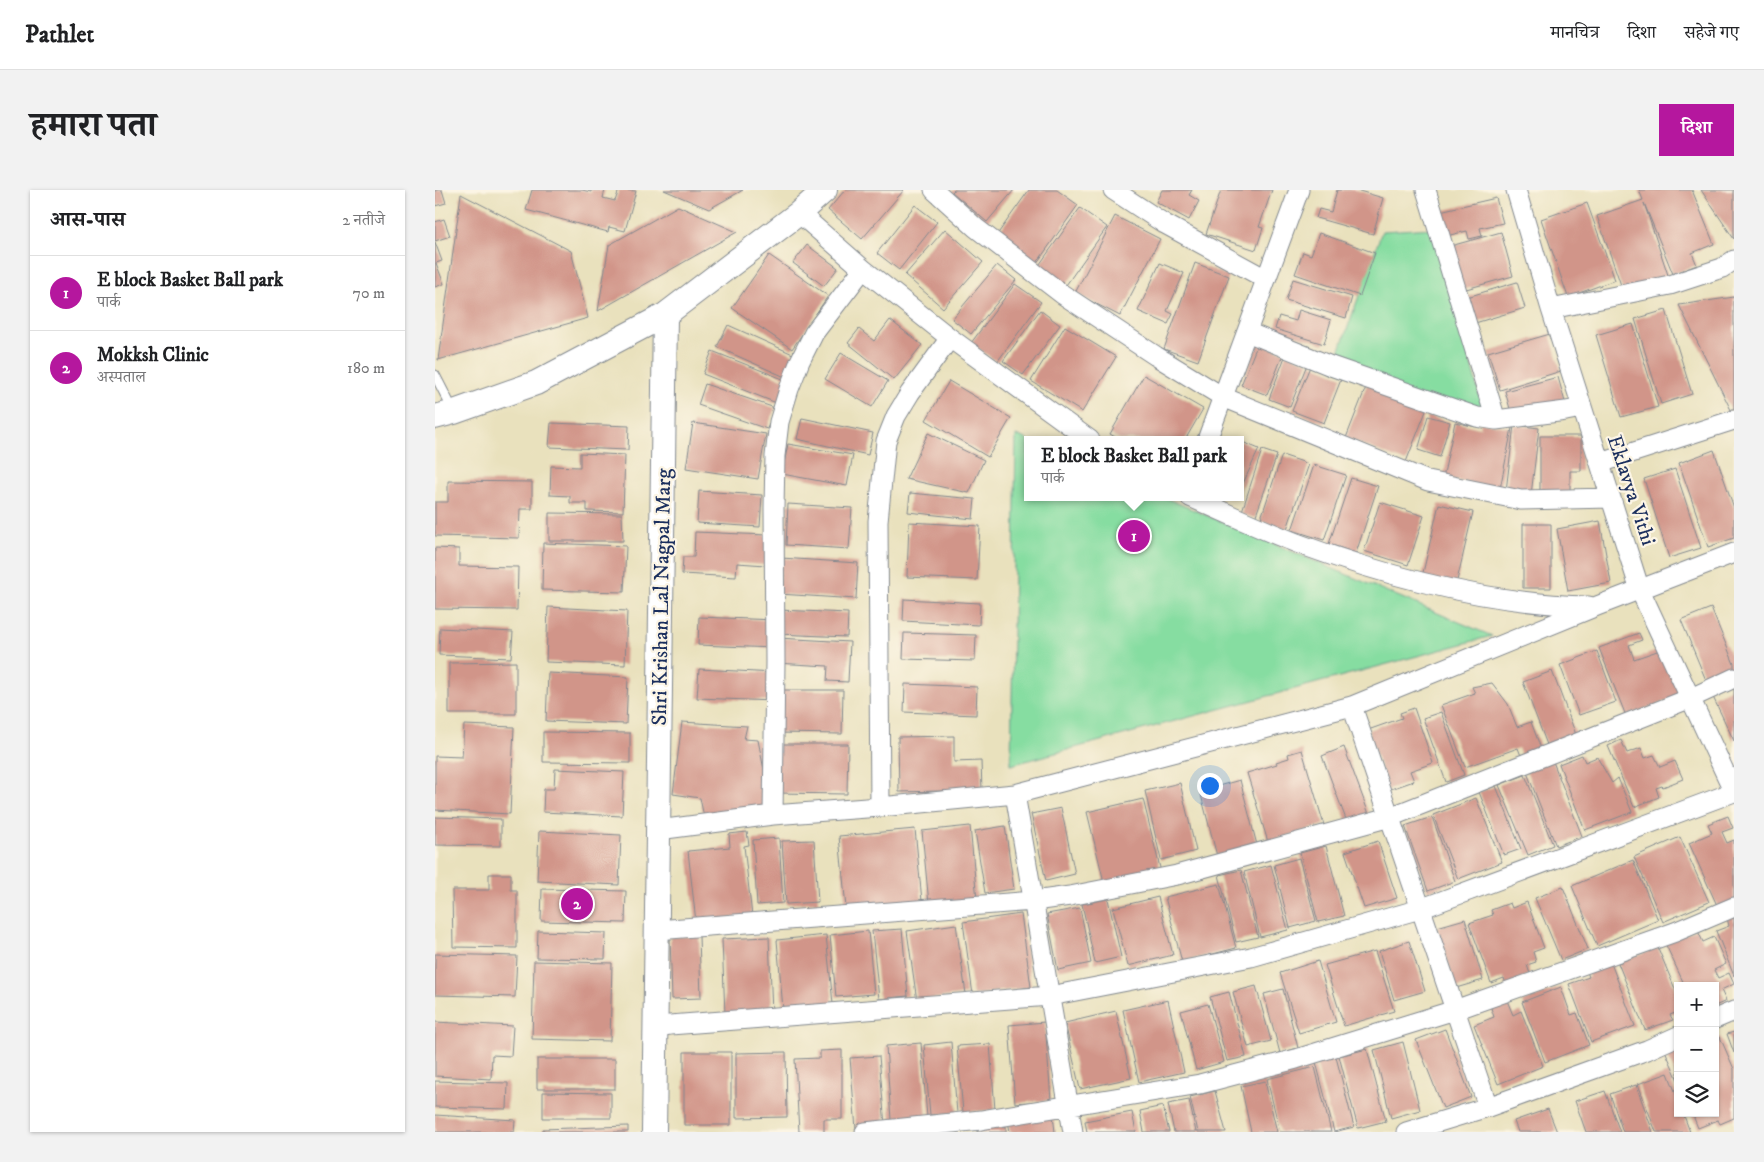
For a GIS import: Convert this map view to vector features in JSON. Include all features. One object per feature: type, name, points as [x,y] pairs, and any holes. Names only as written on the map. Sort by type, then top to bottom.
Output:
[{"type":"street","points":[[445,415],[536,383],[665,315],[799,213],[825,190]]},
{"type":"street","points":[[934,190],[976,228],[1063,294],[1156,356],[1223,397],[1428,481],[1521,500],[1611,498]]},
{"type":"street","points":[[1113,190],[1165,224],[1266,279]]},
{"type":"street","points":[[1208,436],[1299,190]]},
{"type":"street","points":[[1426,190],[1496,420]]},
{"type":"street","name":"Eklavya Vithi","points":[[1516,190],[1551,309],[1640,590],[1734,792]]},
{"type":"street","points":[[799,213],[863,269],[950,338],[1084,436]]},
{"type":"street","points":[[1551,309],[1670,286],[1721,268],[1734,260]]},
{"type":"street","points":[[773,815],[775,662],[773,508],[775,456],[779,422],[800,361],[814,333],[863,269]]},
{"type":"street","name":"Shri Krishan Lal Nagpal Marg","points":[[655,1132],[665,315]]},
{"type":"street","points":[[1247,332],[1331,366],[1477,417],[1496,420],[1582,408]]},
{"type":"street","points":[[880,807],[878,520],[886,442],[896,416],[910,392],[950,338]]},
{"type":"street","points":[[1600,463],[1734,420]]},
{"type":"street","points":[[1200,501],[1301,545],[1394,574],[1468,592],[1520,602],[1597,606]]},
{"type":"street","points":[[658,830],[773,815],[1015,794],[1352,706],[1734,552]]},
{"type":"street","points":[[657,930],[1034,901],[1070,896],[1177,875],[1389,817],[1691,698],[1734,678]]},
{"type":"street","points":[[1352,706],[1488,1107]]},
{"type":"street","points":[[656,1027],[1050,996],[1251,957],[1420,908],[1734,792]]},
{"type":"street","points":[[1015,794],[1073,1132]]},
{"type":"street","points":[[865,1132],[981,1120],[1200,1084],[1296,1058],[1455,1010],[1675,932],[1734,907]]},
{"type":"street","points":[[1719,1017],[1734,1011]]},
{"type":"street","points":[[1406,1132],[1488,1107],[1647,1050],[1674,1038]]},
{"type":"lane","points":[[435,374],[445,415]]},
{"type":"green space","points":[[1434,228],[1486,420],[1333,369],[1382,231]]},
{"type":"green space","points":[[1016,435],[1024,438],[1024,501],[1172,501],[1492,636],[1011,765]]},
{"type":"building","points":[[435,190],[442,190],[446,203],[435,206]]},
{"type":"building","points":[[532,190],[582,190],[591,192],[591,190],[605,190],[603,198],[615,201],[619,190],[636,191],[625,231],[609,227],[608,232],[526,210]]},
{"type":"building","points":[[664,190],[743,190],[709,209]]},
{"type":"building","points":[[845,190],[904,190],[862,239],[828,210]]},
{"type":"building","points":[[954,190],[1014,190],[987,222],[952,192]]},
{"type":"building","points":[[1029,190],[1057,190],[1078,205],[1034,267],[994,239]]},
{"type":"building","points":[[1162,190],[1192,190],[1189,195],[1199,201],[1189,220],[1156,202]]},
{"type":"building","points":[[1221,190],[1272,190],[1259,227],[1263,228],[1256,250],[1206,234]]},
{"type":"building","points":[[1337,190],[1356,190],[1383,198],[1373,234],[1316,218],[1319,209],[1331,212]]},
{"type":"building","points":[[1639,190],[1692,190],[1714,244],[1692,253],[1697,265],[1673,274],[1644,203],[1668,275],[1623,291],[1597,216],[1643,200]]},
{"type":"building","points":[[1701,190],[1734,190],[1734,239]]},
{"type":"building","points":[[461,194],[571,251],[588,318],[438,360]]},
{"type":"building","points":[[1496,198],[1503,223],[1480,228],[1482,236],[1469,239],[1467,231],[1446,236],[1440,211]]},
{"type":"building","points":[[1587,203],[1615,280],[1568,297],[1541,219]]},
{"type":"building","points":[[915,205],[937,222],[899,270],[877,253]]},
{"type":"building","points":[[678,206],[737,232],[598,311],[609,245]]},
{"type":"building","points":[[1080,208],[1107,227],[1064,288],[1037,268]]},
{"type":"building","points":[[1115,216],[1160,239],[1120,316],[1075,293]]},
{"type":"building","points":[[444,219],[450,236],[435,241],[435,222]]},
{"type":"building","points":[[945,229],[983,262],[943,308],[905,275]]},
{"type":"building","points":[[1501,232],[1513,276],[1459,291],[1447,247]]},
{"type":"building","points":[[1319,233],[1375,253],[1360,296],[1295,274],[1303,252],[1311,255]]},
{"type":"building","points":[[435,242],[442,261],[436,263],[444,284],[435,287]]},
{"type":"building","points":[[807,245],[838,268],[824,286],[793,263]]},
{"type":"building","points":[[769,255],[828,296],[792,349],[732,308]]},
{"type":"building","points":[[1160,263],[1184,273],[1167,311],[1173,314],[1168,324],[1138,311]]},
{"type":"building","points":[[1195,263],[1229,276],[1198,361],[1164,349]]},
{"type":"building","points":[[997,265],[1016,280],[971,334],[952,319]]},
{"type":"building","points":[[1293,279],[1352,297],[1346,318],[1286,300]]},
{"type":"building","points":[[1517,282],[1525,308],[1475,323],[1467,297]]},
{"type":"building","points":[[1015,284],[1041,302],[997,362],[971,343]]},
{"type":"building","points":[[1734,297],[1734,408],[1731,410],[1679,305]]},
{"type":"building","points":[[1040,310],[1060,325],[1023,375],[1003,361]]},
{"type":"building","points":[[1299,310],[1331,320],[1324,344],[1275,329],[1279,316],[1296,321]]},
{"type":"building","points":[[1666,310],[1692,394],[1661,404],[1635,319]]},
{"type":"building","points":[[890,320],[922,345],[894,380],[848,343],[859,329],[874,341]]},
{"type":"building","points":[[1633,324],[1658,407],[1621,417],[1596,335]]},
{"type":"building","points":[[728,325],[795,355],[785,377],[717,347]]},
{"type":"building","points":[[1065,326],[1116,357],[1082,412],[1031,381]]},
{"type":"building","points":[[1550,334],[1561,371],[1500,390],[1488,352]]},
{"type":"building","points":[[1258,343],[1284,352],[1267,395],[1241,385]]},
{"type":"building","points":[[712,351],[788,381],[779,404],[703,374]]},
{"type":"building","points":[[841,353],[888,381],[872,407],[825,379]]},
{"type":"building","points":[[1286,354],[1308,362],[1290,407],[1269,399]]},
{"type":"building","points":[[1311,364],[1342,377],[1324,423],[1292,411]]},
{"type":"building","points":[[1144,375],[1203,409],[1187,436],[1113,436],[1110,434]]},
{"type":"building","points":[[1558,377],[1565,402],[1512,416],[1505,391]]},
{"type":"building","points":[[949,381],[1011,418],[988,457],[926,420]]},
{"type":"building","points":[[1368,382],[1428,406],[1406,462],[1346,438]]},
{"type":"building","points":[[705,384],[775,408],[767,429],[698,405]]},
{"type":"building","points":[[1428,416],[1450,422],[1440,457],[1418,450]]},
{"type":"building","points":[[802,418],[873,433],[868,455],[797,439]]},
{"type":"building","points":[[1455,422],[1480,428],[1481,422],[1512,428],[1500,489],[1443,478]]},
{"type":"building","points":[[551,423],[629,426],[628,450],[549,447]]},
{"type":"building","points":[[693,423],[766,434],[758,479],[686,468]]},
{"type":"building","points":[[1514,425],[1539,428],[1531,495],[1506,491]]},
{"type":"building","points":[[928,433],[984,460],[969,493],[906,479]]},
{"type":"building","points":[[1540,436],[1581,436],[1581,471],[1570,471],[1570,494],[1540,494]]},
{"type":"building","points":[[1244,443],[1259,449],[1244,481]]},
{"type":"building","points":[[788,444],[853,455],[847,486],[782,474]]},
{"type":"building","points":[[1262,450],[1277,455],[1255,518],[1241,514]]},
{"type":"building","points":[[1714,450],[1734,508],[1734,538],[1708,547],[1679,463]]},
{"type":"building","points":[[580,453],[625,455],[623,512],[587,511],[587,503],[570,503],[570,496],[550,495],[551,466],[580,467]]},
{"type":"building","points":[[1282,455],[1309,464],[1287,529],[1260,521]]},
{"type":"building","points":[[1314,465],[1346,475],[1324,540],[1292,530]]},
{"type":"building","points":[[1675,469],[1701,548],[1669,558],[1644,479]]},
{"type":"building","points":[[1351,478],[1378,486],[1356,553],[1329,544]]},
{"type":"building","points":[[448,481],[532,482],[532,509],[520,509],[519,538],[435,536],[435,502],[448,502]]},
{"type":"building","points":[[699,491],[762,495],[760,527],[697,523]]},
{"type":"building","points":[[910,493],[975,499],[973,519],[908,512]]},
{"type":"building","points":[[1380,502],[1424,516],[1408,565],[1364,551]]},
{"type":"building","points":[[788,504],[852,508],[849,549],[786,545]]},
{"type":"building","points":[[1439,504],[1473,512],[1456,585],[1422,577]]},
{"type":"building","points":[[549,513],[622,514],[623,541],[549,541]]},
{"type":"building","points":[[1600,521],[1611,583],[1568,591],[1557,529]]},
{"type":"building","points":[[909,522],[980,526],[977,580],[907,577]]},
{"type":"building","points":[[1523,524],[1551,524],[1551,588],[1523,588]]},
{"type":"building","points":[[695,532],[767,535],[766,565],[737,563],[736,577],[682,574],[683,557],[694,557]]},
{"type":"building","points":[[543,543],[626,546],[624,592],[542,590]]},
{"type":"building","points":[[435,548],[459,549],[459,566],[518,567],[517,610],[435,609]]},
{"type":"building","points":[[781,558],[858,563],[856,599],[779,594]]},
{"type":"building","points":[[904,599],[980,603],[979,625],[903,621]]},
{"type":"building","points":[[548,607],[627,611],[625,665],[546,662]]},
{"type":"building","points":[[1711,608],[1734,664],[1734,674],[1708,685],[1681,620]]},
{"type":"building","points":[[779,610],[848,613],[847,637],[778,634]]},
{"type":"building","points":[[699,617],[775,620],[774,648],[698,645]]},
{"type":"building","points":[[440,628],[513,632],[511,658],[439,655]]},
{"type":"building","points":[[904,633],[976,635],[975,661],[903,659]]},
{"type":"building","points":[[1639,633],[1642,640],[1629,645],[1634,659],[1663,649],[1681,696],[1626,716],[1599,648]]},
{"type":"building","points":[[778,638],[850,642],[848,682],[827,681],[828,666],[776,663]]},
{"type":"building","points":[[1597,651],[1616,702],[1579,715],[1560,665]]},
{"type":"building","points":[[516,662],[516,714],[449,714],[449,663]]},
{"type":"building","points":[[699,669],[775,673],[773,701],[697,698]]},
{"type":"building","points":[[1552,671],[1578,740],[1549,750],[1523,682]]},
{"type":"building","points":[[548,673],[628,677],[626,724],[546,721]]},
{"type":"building","points":[[1492,683],[1508,704],[1517,727],[1531,722],[1543,754],[1523,761],[1518,748],[1465,767],[1441,705],[1475,693],[1472,687]]},
{"type":"building","points":[[905,684],[977,687],[976,715],[904,712]]},
{"type":"building","points":[[1734,687],[1734,741],[1713,697]]},
{"type":"building","points":[[777,690],[843,690],[842,734],[777,733]]},
{"type":"building","points":[[1414,708],[1433,763],[1410,771],[1414,781],[1388,790],[1368,730],[1402,718],[1400,713]]},
{"type":"building","points":[[1441,712],[1464,775],[1446,782],[1423,718]]},
{"type":"building","points":[[682,722],[747,726],[744,739],[758,740],[772,810],[705,822],[700,798],[673,794]]},
{"type":"building","points":[[464,725],[514,727],[510,814],[435,810],[435,756],[462,757]]},
{"type":"building","points":[[543,732],[630,733],[630,763],[543,762]]},
{"type":"building","points":[[954,736],[954,762],[981,761],[982,790],[899,792],[898,737]]},
{"type":"building","points":[[1621,740],[1627,753],[1641,748],[1645,758],[1654,755],[1660,767],[1675,761],[1683,779],[1656,788],[1659,797],[1634,807],[1608,746]]},
{"type":"building","points":[[776,744],[848,744],[847,794],[775,793]]},
{"type":"building","points":[[1344,747],[1369,814],[1347,822],[1322,756]]},
{"type":"building","points":[[1302,750],[1324,825],[1268,842],[1247,773],[1277,764],[1276,762],[1289,758],[1288,754]]},
{"type":"building","points":[[1582,755],[1585,762],[1597,757],[1612,783],[1618,778],[1632,812],[1585,830],[1559,764]]},
{"type":"building","points":[[1552,759],[1582,836],[1556,846],[1526,770]]},
{"type":"building","points":[[555,769],[624,772],[622,816],[543,812],[544,789],[554,789]]},
{"type":"building","points":[[1525,775],[1553,845],[1528,855],[1499,785]]},
{"type":"building","points":[[1240,780],[1257,845],[1217,856],[1200,791]]},
{"type":"building","points":[[1180,783],[1196,851],[1161,860],[1145,791]]},
{"type":"building","points":[[1496,786],[1521,849],[1504,855],[1479,792]]},
{"type":"building","points":[[1476,798],[1502,862],[1458,879],[1433,815]]},
{"type":"building","points":[[1143,799],[1161,872],[1105,886],[1087,812]]},
{"type":"building","points":[[1061,808],[1075,874],[1046,881],[1031,814]]},
{"type":"building","points":[[1728,816],[1733,828],[1722,832],[1727,843],[1734,840],[1734,905],[1720,912],[1689,843],[1712,833],[1708,824]]},
{"type":"building","points":[[435,817],[501,819],[501,846],[435,845]]},
{"type":"building","points":[[1432,817],[1455,881],[1428,891],[1405,826]]},
{"type":"building","points":[[970,826],[977,900],[929,904],[922,831]]},
{"type":"building","points":[[1005,826],[1014,889],[985,893],[975,831]]},
{"type":"building","points":[[915,829],[922,901],[846,908],[839,836]]},
{"type":"building","points":[[539,831],[621,835],[619,885],[537,881]]},
{"type":"building","points":[[747,832],[749,845],[744,846],[752,916],[696,922],[688,851],[730,847],[729,834]]},
{"type":"building","points":[[1680,837],[1709,902],[1663,922],[1634,857]]},
{"type":"building","points":[[779,838],[783,903],[757,905],[753,840]]},
{"type":"building","points":[[814,840],[818,902],[786,904],[782,841]]},
{"type":"building","points":[[1378,841],[1397,898],[1364,908],[1345,852]]},
{"type":"building","points":[[1326,846],[1344,916],[1318,922],[1300,853]]},
{"type":"building","points":[[1299,858],[1316,921],[1290,928],[1274,865]]},
{"type":"building","points":[[1633,860],[1658,920],[1597,946],[1572,886]]},
{"type":"building","points":[[1271,865],[1288,930],[1260,937],[1244,872]]},
{"type":"building","points":[[1241,870],[1258,937],[1236,942],[1219,875]]},
{"type":"building","points":[[489,874],[511,874],[511,890],[517,890],[517,948],[453,947],[452,890],[489,890]]},
{"type":"building","points":[[1219,884],[1236,948],[1182,962],[1165,897]]},
{"type":"building","points":[[1563,887],[1588,949],[1561,960],[1535,898]]},
{"type":"building","points":[[542,889],[626,891],[625,923],[541,921]]},
{"type":"building","points":[[1158,897],[1173,955],[1128,966],[1113,908]]},
{"type":"building","points":[[1108,899],[1121,957],[1095,963],[1082,904]]},
{"type":"building","points":[[1527,902],[1544,948],[1533,952],[1536,962],[1527,965],[1530,974],[1507,987],[1504,978],[1491,983],[1469,923],[1493,915],[1491,910],[1510,903],[1512,908]]},
{"type":"building","points":[[1080,908],[1091,963],[1058,970],[1047,914]]},
{"type":"building","points":[[1021,914],[1031,987],[973,995],[963,922]]},
{"type":"building","points":[[1734,916],[1734,976],[1716,931],[1729,926],[1727,918]]},
{"type":"building","points":[[1465,919],[1483,980],[1456,988],[1437,927]]},
{"type":"building","points":[[956,924],[966,994],[917,1001],[907,931]]},
{"type":"building","points":[[902,929],[908,996],[879,999],[872,931]]},
{"type":"building","points":[[1697,929],[1703,942],[1714,937],[1726,964],[1714,970],[1718,978],[1729,973],[1734,984],[1721,990],[1726,1001],[1719,1004],[1719,982],[1683,982],[1665,943]]},
{"type":"building","points":[[538,931],[606,933],[605,959],[537,958]]},
{"type":"building","points":[[868,931],[874,994],[836,997],[830,935]]},
{"type":"building","points":[[826,935],[833,1004],[783,1009],[777,940]]},
{"type":"building","points":[[699,936],[701,998],[672,999],[670,937]]},
{"type":"building","points":[[769,937],[772,1014],[725,1015],[722,939]]},
{"type":"building","points":[[1409,941],[1425,991],[1394,1000],[1379,951]]},
{"type":"building","points":[[1658,948],[1674,986],[1674,1014],[1670,1015],[1673,1020],[1645,1030],[1618,963]]},
{"type":"building","points":[[1375,951],[1394,1011],[1344,1026],[1325,965]]},
{"type":"building","points":[[435,954],[517,956],[515,997],[435,995]]},
{"type":"building","points":[[1609,958],[1635,1026],[1591,1042],[1569,984],[1589,977],[1585,967]]},
{"type":"building","points":[[534,961],[612,963],[610,1041],[532,1039]]},
{"type":"building","points":[[1318,961],[1336,1022],[1299,1033],[1280,973]]},
{"type":"building","points":[[1256,986],[1271,1041],[1248,1047],[1233,992]]},
{"type":"building","points":[[1561,987],[1571,1015],[1577,1013],[1589,1045],[1545,1062],[1522,1002]]},
{"type":"building","points":[[1283,989],[1298,1048],[1280,1053],[1264,994]]},
{"type":"building","points":[[1229,992],[1246,1057],[1227,1061],[1210,997]]},
{"type":"building","points":[[1506,998],[1513,1015],[1521,1011],[1543,1066],[1498,1084],[1474,1025],[1494,1017],[1490,1005]]},
{"type":"building","points":[[1168,1000],[1184,1072],[1139,1082],[1123,1010]]},
{"type":"building","points":[[1208,1004],[1224,1062],[1196,1070],[1181,1011]]},
{"type":"building","points":[[1116,1011],[1131,1078],[1080,1089],[1065,1023]]},
{"type":"building","points":[[435,1022],[513,1026],[511,1056],[492,1055],[491,1079],[435,1076]]},
{"type":"building","points":[[1045,1022],[1051,1100],[1015,1103],[1009,1025]]},
{"type":"building","points":[[1445,1029],[1471,1097],[1443,1108],[1416,1040]]},
{"type":"building","points":[[1734,1032],[1734,1053],[1727,1034]]},
{"type":"building","points":[[1719,1037],[1734,1069],[1734,1118],[1720,1124],[1718,1120],[1698,1128],[1694,1117],[1719,1117]]},
{"type":"building","points":[[951,1042],[957,1113],[930,1115],[924,1045]]},
{"type":"building","points":[[1403,1042],[1420,1110],[1391,1118],[1374,1050]]},
{"type":"building","points":[[921,1043],[927,1117],[891,1120],[886,1046]]},
{"type":"building","points":[[990,1044],[995,1110],[963,1112],[957,1046]]},
{"type":"building","points":[[1674,1044],[1674,1071],[1664,1048]]},
{"type":"building","points":[[1367,1049],[1386,1121],[1358,1128],[1339,1056]]},
{"type":"building","points":[[842,1050],[842,1119],[824,1119],[824,1132],[799,1132],[795,1059],[820,1058],[820,1051]]},
{"type":"building","points":[[684,1052],[731,1052],[731,1125],[684,1125]]},
{"type":"building","points":[[786,1052],[787,1117],[736,1118],[736,1053]]},
{"type":"building","points":[[879,1056],[885,1126],[856,1129],[850,1058]]},
{"type":"building","points":[[1336,1057],[1354,1127],[1334,1132],[1316,1062]]},
{"type":"building","points":[[537,1059],[615,1059],[615,1089],[537,1089]]},
{"type":"building","points":[[1315,1067],[1331,1132],[1280,1132],[1267,1079]]},
{"type":"building","points":[[1668,1073],[1674,1089],[1674,1117],[1684,1117],[1690,1132],[1656,1132],[1638,1084]]},
{"type":"building","points":[[435,1081],[508,1083],[507,1109],[435,1107]]},
{"type":"building","points":[[1265,1081],[1277,1132],[1251,1132],[1241,1086]]},
{"type":"building","points":[[1636,1085],[1653,1132],[1623,1132],[1610,1094]]},
{"type":"building","points":[[1215,1091],[1226,1132],[1198,1132],[1190,1097]]},
{"type":"building","points":[[1605,1091],[1620,1132],[1586,1132],[1575,1101]]},
{"type":"building","points":[[543,1092],[611,1093],[611,1118],[543,1118]]},
{"type":"building","points":[[1189,1100],[1196,1132],[1174,1132],[1168,1104]]},
{"type":"building","points":[[1163,1106],[1169,1132],[1144,1132],[1140,1111]]},
{"type":"building","points":[[1548,1109],[1557,1132],[1518,1132],[1514,1121]]},
{"type":"building","points":[[1132,1112],[1136,1132],[1087,1132],[1085,1121]]},
{"type":"building","points":[[435,1115],[515,1120],[514,1132],[435,1132]]},
{"type":"building","points":[[1053,1115],[1055,1132],[1010,1132],[1008,1121]]},
{"type":"building","points":[[628,1126],[628,1132],[543,1132],[543,1129]]},
{"type":"building","points":[[1006,1126],[1006,1132],[977,1132],[977,1129]]},
{"type":"place","name":"E block Basket Ball park","points":[[1134,536]]},
{"type":"place","name":"Mokksh Clinic","points":[[577,904]]}]
